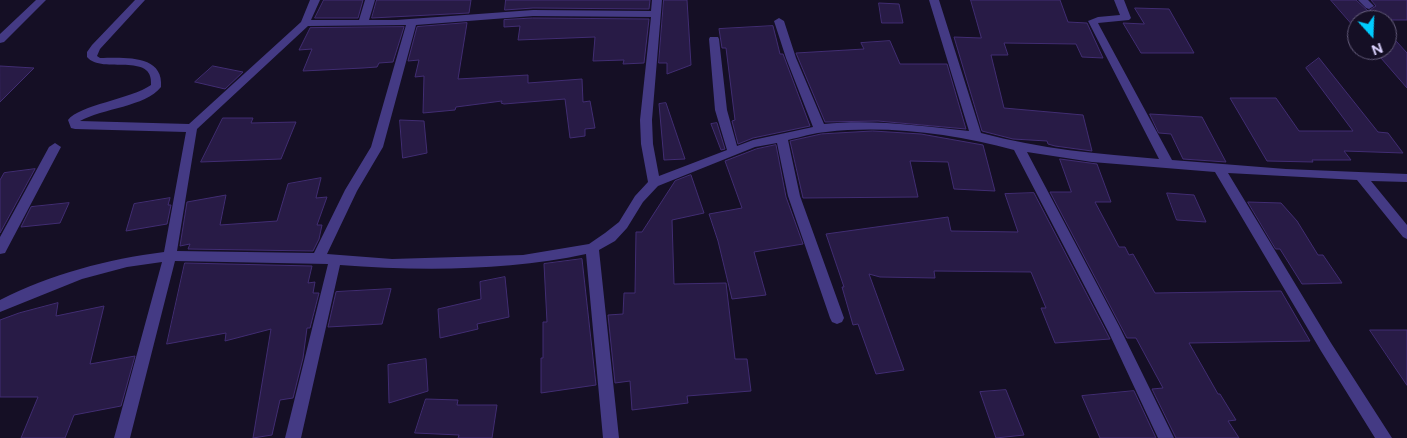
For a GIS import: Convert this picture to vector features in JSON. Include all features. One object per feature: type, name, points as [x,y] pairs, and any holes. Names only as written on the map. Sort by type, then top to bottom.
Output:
[{"type":"street","points":[[0,40],[42,0]]},
{"type":"street","points":[[140,0],[96,47],[92,52],[92,57],[98,61],[139,63],[151,68],[159,78],[156,87],[141,97],[107,105],[82,115],[74,120],[75,125],[192,128]]},
{"type":"street","points":[[122,438],[170,256],[192,128],[305,22],[315,0]]},
{"type":"street","points":[[363,24],[370,0]]},
{"type":"street","points":[[654,183],[647,144],[646,120],[657,0]]},
{"type":"street","points":[[934,0],[976,136]]},
{"type":"street","points":[[1119,0],[1126,18],[1093,21],[1094,25],[1168,164]]},
{"type":"street","points":[[305,22],[363,24],[532,13],[656,14]]},
{"type":"street","points":[[779,21],[791,58],[820,129]]},
{"type":"street","points":[[318,258],[352,190],[377,147],[412,22]]},
{"type":"street","points":[[714,38],[721,110],[733,152]]},
{"type":"street","points":[[0,306],[80,274],[127,262],[170,256],[318,258],[392,264],[523,260],[560,255],[592,248],[610,237],[623,225],[639,199],[654,183],[753,144],[820,129],[871,127],[976,136],[1018,147],[1092,158],[1219,168],[1407,178]]},
{"type":"street","points":[[782,138],[794,196],[837,318]]},
{"type":"street","points":[[0,248],[55,147]]},
{"type":"street","points":[[1018,147],[1114,330],[1166,438]]},
{"type":"street","points":[[1219,168],[1326,347],[1384,438]]},
{"type":"street","points":[[1360,176],[1407,234]]},
{"type":"street","points":[[592,248],[611,438]]},
{"type":"street","points":[[293,438],[335,260]]},
{"type":"building","points":[[324,0],[363,0],[358,18],[315,18]]},
{"type":"building","points":[[377,0],[471,0],[469,13],[372,18]]},
{"type":"building","points":[[506,0],[650,0],[649,9],[533,8],[505,10]]},
{"type":"building","points":[[664,0],[687,0],[691,65],[667,74],[667,63],[659,63]]},
{"type":"building","points":[[971,0],[1060,0],[1068,22],[1087,23],[1103,58],[1082,57],[1076,44],[1004,43],[1008,55],[991,55],[1004,108],[1083,115],[1092,151],[1055,146],[1048,144],[1047,141],[1013,139],[982,131],[954,37],[981,38]]},
{"type":"building","points":[[1331,0],[1356,0],[1367,10],[1347,10],[1347,18]]},
{"type":"building","points":[[1371,0],[1407,0],[1407,20],[1397,20],[1397,10],[1370,10],[1376,6]]},
{"type":"building","points":[[879,3],[899,4],[903,23],[882,23]]},
{"type":"building","points":[[1135,8],[1169,9],[1194,53],[1141,53],[1123,23],[1144,24]]},
{"type":"building","points":[[533,18],[649,19],[644,63],[623,64],[624,60],[593,61],[595,37],[518,40],[520,26],[504,27],[504,20]]},
{"type":"building","points":[[467,23],[458,79],[528,75],[528,83],[582,79],[583,102],[590,101],[595,128],[585,129],[585,136],[570,138],[565,99],[504,104],[501,103],[502,101],[456,107],[455,110],[423,113],[424,76],[415,77],[419,60],[408,61],[417,27]]},
{"type":"building","points":[[773,26],[780,54],[783,54],[810,126],[753,138],[738,144],[732,121],[735,120],[726,48],[722,48],[719,29]]},
{"type":"building","points":[[404,27],[393,62],[379,63],[377,67],[303,71],[312,49],[299,50],[310,28]]},
{"type":"building","points":[[890,41],[900,64],[947,64],[966,129],[878,121],[825,122],[796,53],[864,49],[861,43]]},
{"type":"building","points":[[1397,42],[1407,53],[1407,88],[1383,60],[1397,60]]},
{"type":"building","points":[[1319,58],[1378,132],[1388,133],[1403,153],[1344,151],[1351,160],[1312,160],[1313,162],[1267,161],[1230,98],[1276,98],[1299,131],[1353,131],[1306,68]]},
{"type":"building","points":[[0,66],[34,68],[0,102]]},
{"type":"building","points":[[213,66],[243,72],[225,89],[195,82]]},
{"type":"building","points":[[666,103],[685,159],[664,160],[659,104]]},
{"type":"building","points":[[1150,114],[1202,117],[1226,162],[1183,159],[1171,134],[1159,133]]},
{"type":"building","points":[[223,118],[253,118],[251,123],[296,122],[281,159],[201,162]]},
{"type":"building","points":[[400,120],[424,121],[427,153],[403,158]]},
{"type":"building","points":[[717,123],[725,149],[721,150],[711,124]]},
{"type":"building","points":[[873,131],[921,134],[983,145],[995,191],[954,189],[948,162],[910,161],[918,197],[803,198],[790,141],[821,134]]},
{"type":"building","points":[[776,145],[786,197],[803,244],[754,252],[766,295],[732,299],[718,241],[709,214],[742,208],[725,161],[756,149]]},
{"type":"building","points":[[1060,159],[1097,164],[1111,202],[1095,202],[1119,247],[1125,247],[1129,255],[1133,254],[1155,293],[1281,291],[1310,341],[1189,343],[1218,394],[1220,394],[1236,420],[1228,421],[1239,438],[1176,438],[1152,389],[1163,388],[1136,338],[1127,338],[1050,192],[1071,192]]},
{"type":"building","points":[[35,169],[0,233],[0,180],[4,173]]},
{"type":"building","points":[[691,175],[704,213],[672,220],[674,284],[726,283],[735,359],[747,359],[751,391],[687,396],[688,403],[632,410],[630,381],[615,383],[608,315],[623,314],[624,293],[635,293],[636,232],[642,232],[675,181]]},
{"type":"building","points":[[321,178],[316,198],[327,197],[317,225],[322,225],[319,239],[313,251],[188,249],[190,244],[180,246],[187,202],[226,195],[220,225],[277,221],[288,184]]},
{"type":"building","points":[[1034,193],[1110,339],[1055,343],[1041,308],[1046,308],[1031,272],[934,271],[935,278],[880,277],[869,274],[904,370],[876,374],[858,324],[853,325],[842,287],[844,287],[826,234],[948,217],[951,231],[1018,232],[1005,194]]},
{"type":"building","points":[[1167,193],[1194,195],[1206,222],[1177,220]]},
{"type":"building","points":[[170,198],[168,205],[171,205],[167,224],[126,231],[134,204]]},
{"type":"building","points":[[1248,202],[1281,203],[1297,221],[1318,255],[1323,255],[1342,283],[1302,284],[1280,249],[1276,249]]},
{"type":"building","points":[[69,203],[60,223],[21,227],[31,207]]},
{"type":"building","points":[[582,259],[596,385],[541,393],[543,322],[547,322],[544,264]]},
{"type":"building","points":[[185,263],[312,266],[308,283],[315,282],[313,293],[319,293],[310,328],[307,328],[303,358],[293,398],[280,400],[272,435],[253,438],[271,329],[225,341],[226,333],[167,344]]},
{"type":"building","points":[[505,277],[509,317],[477,324],[478,329],[440,338],[438,309],[481,299],[480,282]]},
{"type":"building","points":[[391,289],[382,324],[328,327],[336,292]]},
{"type":"building","points":[[58,303],[56,316],[104,306],[90,364],[135,356],[121,406],[74,415],[65,438],[21,438],[38,397],[0,397],[0,320]]},
{"type":"building","points":[[1370,330],[1407,330],[1407,385]]},
{"type":"building","points":[[426,359],[428,391],[389,403],[388,365]]},
{"type":"building","points":[[1006,390],[1024,435],[996,438],[980,392]]},
{"type":"building","points":[[1134,391],[1156,438],[1100,438],[1082,396]]},
{"type":"building","points":[[426,399],[458,400],[457,405],[497,405],[492,438],[458,438],[459,435],[415,433]]}]
